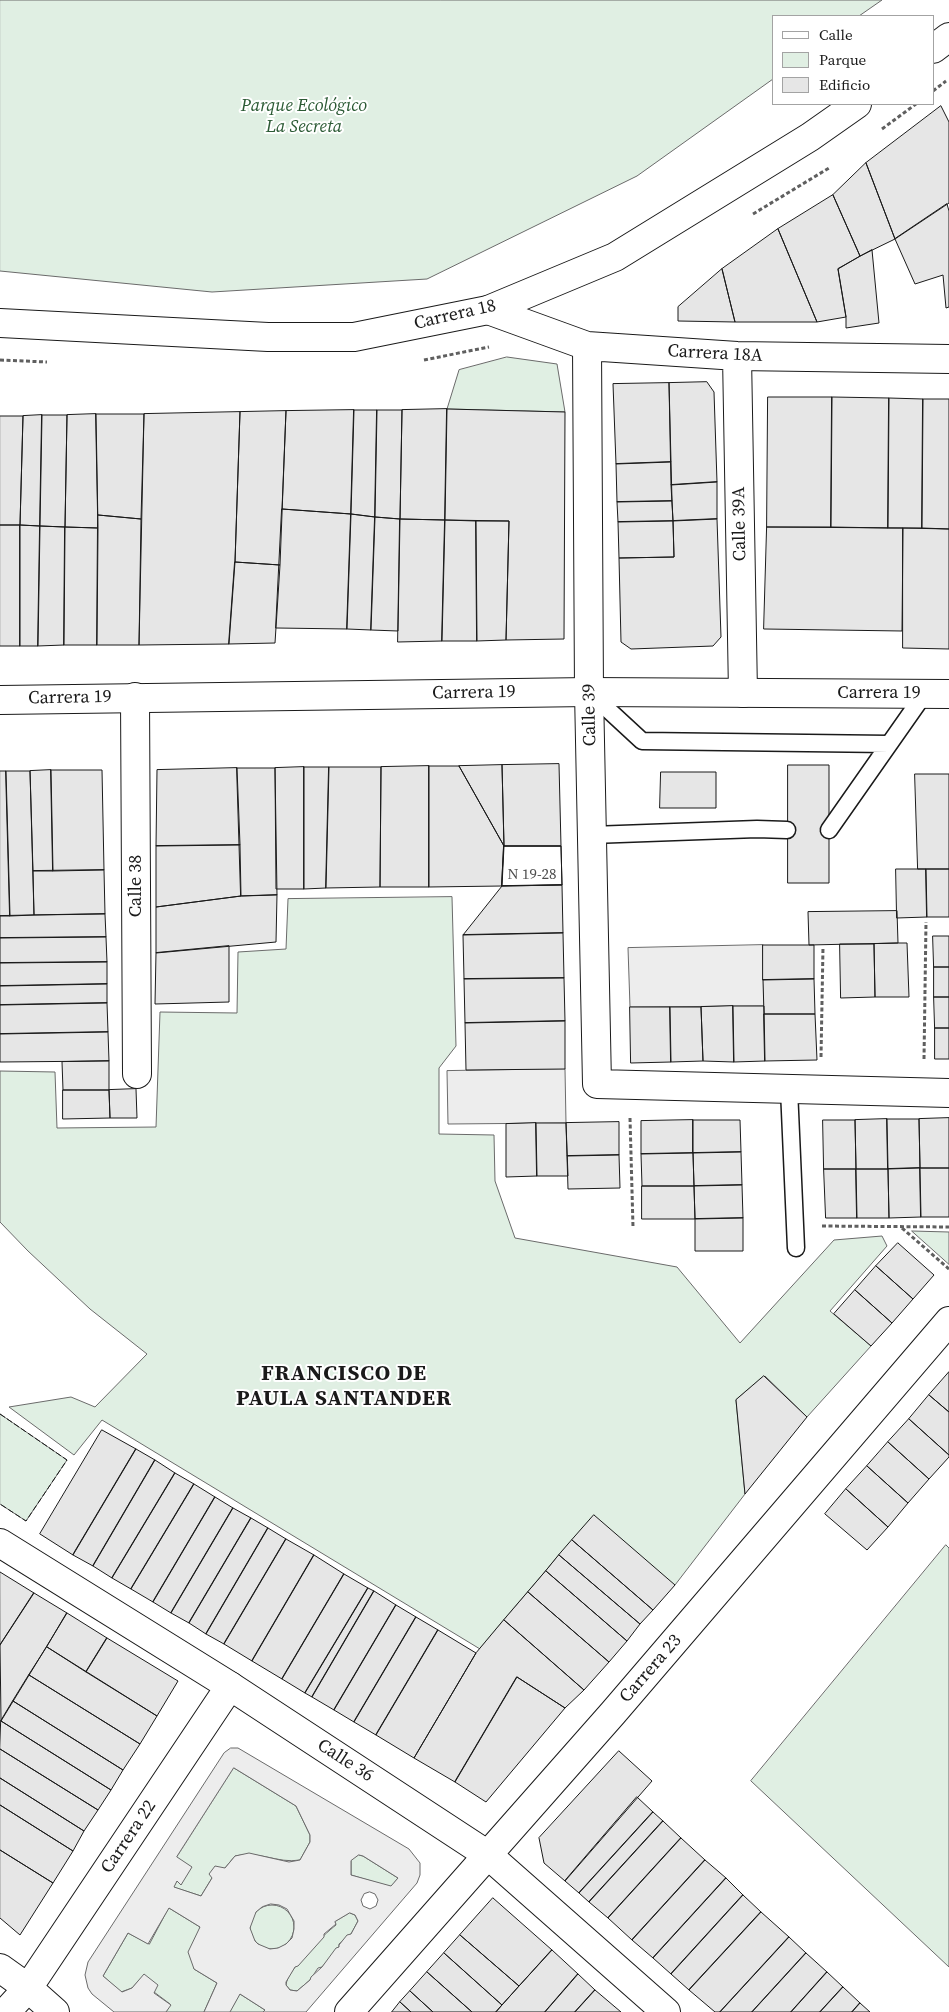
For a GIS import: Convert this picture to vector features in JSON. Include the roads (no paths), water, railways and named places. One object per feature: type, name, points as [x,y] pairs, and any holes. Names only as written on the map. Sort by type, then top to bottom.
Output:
[{"type":"street","points":[[934,48],[949,37]]},
{"type":"street","name":"Carrera 18","points":[[0,323],[268,337],[354,337],[488,310],[615,257],[810,137],[856,105]]},
{"type":"street","name":"Carrera 18A","points":[[488,310],[587,346],[737,356],[949,360]]},
{"type":"street","name":"Calle 39","points":[[587,346],[589,692],[597,1084],[789,1088]]},
{"type":"street","name":"Calle 39A","points":[[737,356],[743,693]]},
{"type":"street","name":"Carrera 19","points":[[0,700],[589,692],[937,694]]},
{"type":"street","name":"Calle 38","points":[[135,697],[137,1074]]},
{"type":"street","points":[[789,1088],[936,1093]]},
{"type":"street","name":"Carrera 23","points":[[349,2012],[945,1334]]},
{"type":"street","name":"Calle 36","points":[[0,1543],[230,1686],[488,1855],[666,2012]]},
{"type":"street","name":"Carrera 22","points":[[6,2012],[28,1988],[230,1686]]},
{"type":"street","points":[[0,1968],[28,1988],[54,2012]]},
{"type":"lane","points":[[589,692],[642,741],[889,744]]},
{"type":"lane","points":[[829,830],[889,744],[937,694]]},
{"type":"lane","points":[[592,835],[757,829],[787,830]]},
{"type":"lane","points":[[789,1088],[796,1248]]},
{"type":"district","name":"FRANCISCO DE PAULA SANTANDER","points":[[344,1386]]},
{"type":"park label","name":"Parque Ecológico La Secreta","points":[[304,116]]}]
